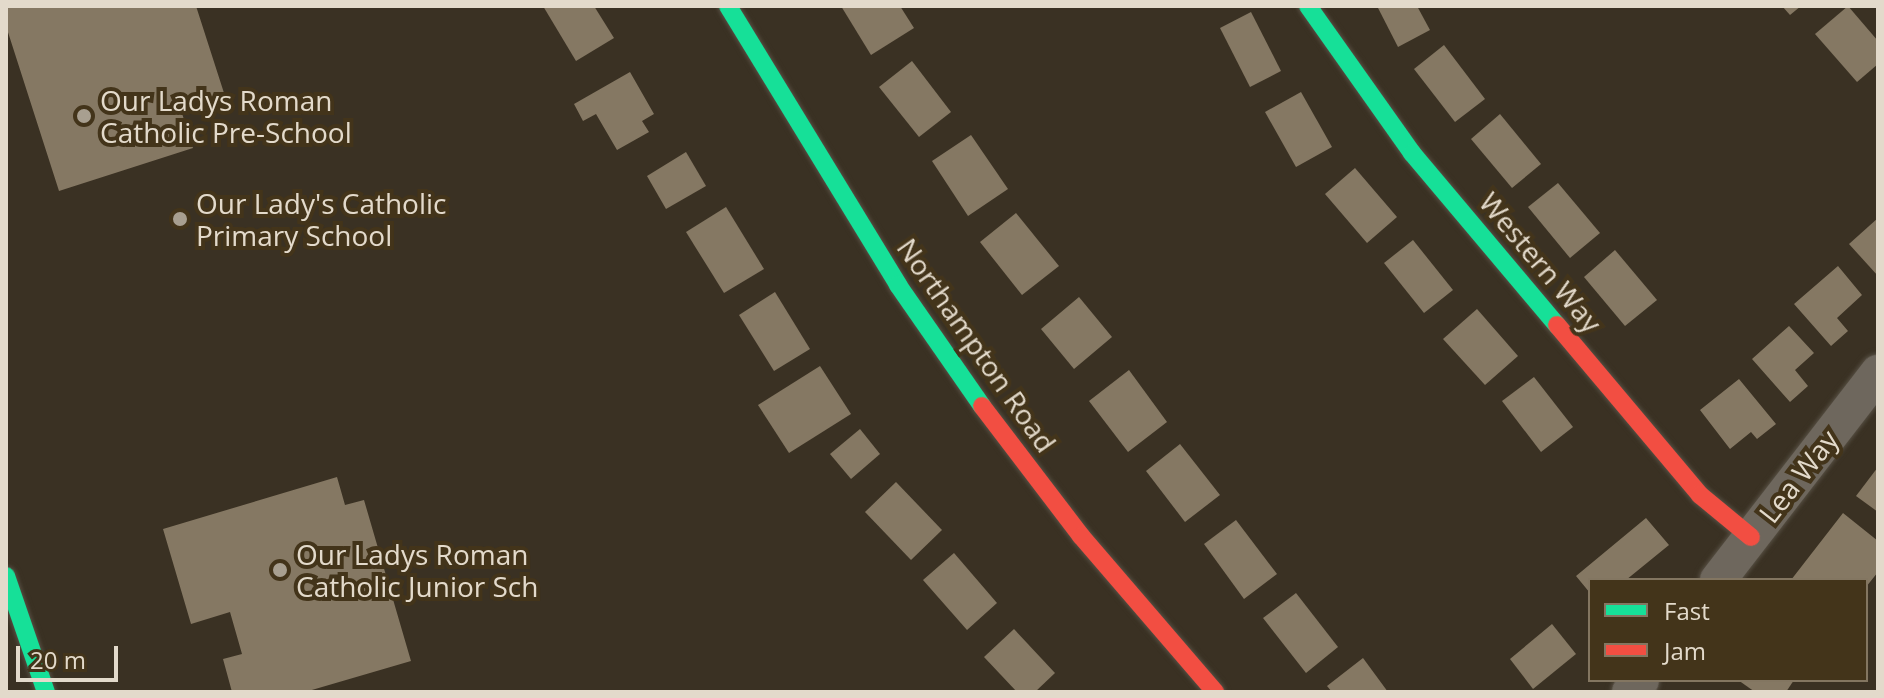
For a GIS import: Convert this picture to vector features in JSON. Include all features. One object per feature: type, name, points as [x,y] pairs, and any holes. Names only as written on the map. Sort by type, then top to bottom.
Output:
[{"type":"main road","name":"Northampton Road","points":[[728,6],[898,285],[980,403],[1081,536],[1215,692]]},
{"type":"main road","name":"Western Way","points":[[1308,6],[1422,165],[1700,495],[1751,537]]},
{"type":"main road","points":[[6,576],[46,692]]},
{"type":"street","name":"Lea Way","points":[[1720,578],[1878,373]]},
{"type":"building","points":[[6,6],[196,6],[224,93],[180,107],[193,148],[59,191],[6,26]]},
{"type":"building","points":[[543,6],[594,6],[614,38],[576,61]]},
{"type":"building","points":[[841,6],[900,6],[914,28],[871,55]]},
{"type":"building","points":[[1377,6],[1417,6],[1430,30],[1398,47]]},
{"type":"building","points":[[1782,6],[1801,6],[1790,15]]},
{"type":"building","points":[[1848,6],[1878,41],[1878,64],[1857,82],[1815,34]]},
{"type":"building","points":[[1251,12],[1281,71],[1250,87],[1220,28]]},
{"type":"building","points":[[1444,45],[1485,99],[1455,122],[1414,69]]},
{"type":"building","points":[[912,61],[951,112],[919,137],[879,87]]},
{"type":"building","points":[[630,72],[654,114],[642,121],[649,132],[617,150],[596,114],[583,121],[574,104]]},
{"type":"building","points":[[1301,92],[1332,147],[1296,167],[1265,112]]},
{"type":"building","points":[[1500,114],[1541,164],[1512,188],[1471,139]]},
{"type":"building","points":[[971,135],[1008,189],[968,216],[932,161]]},
{"type":"building","points":[[686,152],[706,186],[666,209],[647,176]]},
{"type":"building","points":[[1355,168],[1397,217],[1367,243],[1325,194]]},
{"type":"building","points":[[1558,183],[1600,233],[1570,258],[1528,207]]},
{"type":"building","points":[[726,207],[764,269],[724,293],[686,232]]},
{"type":"building","points":[[1016,213],[1059,266],[1022,295],[980,242]]},
{"type":"building","points":[[1878,218],[1878,276],[1849,244]]},
{"type":"building","points":[[1413,240],[1453,290],[1424,313],[1384,263]]},
{"type":"building","points":[[1615,250],[1657,300],[1625,326],[1584,277]]},
{"type":"building","points":[[1838,266],[1862,295],[1837,318],[1848,331],[1831,346],[1794,304]]},
{"type":"building","points":[[775,292],[810,349],[774,371],[739,315]]},
{"type":"building","points":[[1079,297],[1112,337],[1074,369],[1041,329]]},
{"type":"building","points":[[1477,309],[1518,356],[1485,385],[1443,339]]},
{"type":"building","points":[[1789,326],[1814,353],[1795,370],[1808,386],[1790,402],[1752,359]]},
{"type":"building","points":[[820,366],[851,414],[789,453],[758,405]]},
{"type":"building","points":[[1129,370],[1167,422],[1128,452],[1089,401]]},
{"type":"building","points":[[1534,377],[1573,427],[1541,452],[1502,401]]},
{"type":"building","points":[[1739,379],[1776,424],[1757,439],[1751,432],[1730,449],[1700,410]]},
{"type":"building","points":[[860,429],[880,454],[851,479],[830,454]]},
{"type":"building","points":[[1180,444],[1220,495],[1185,522],[1146,471]]},
{"type":"building","points":[[1878,467],[1878,512],[1856,496]]},
{"type":"building","name":"Our Ladys Roman Catholic Junior Sch","points":[[337,477],[345,505],[364,500],[411,661],[305,692],[232,692],[223,659],[242,654],[230,612],[191,624],[163,529]]},
{"type":"building","points":[[896,482],[942,530],[911,560],[865,512]]},
{"type":"building","points":[[1843,513],[1878,541],[1878,572],[1868,584],[1868,578],[1793,578]]},
{"type":"building","points":[[1646,518],[1669,545],[1628,578],[1588,578],[1588,591],[1576,576]]},
{"type":"building","points":[[1236,520],[1277,574],[1244,599],[1204,544]]},
{"type":"building","points":[[954,553],[997,603],[967,630],[923,580]]},
{"type":"building","points":[[1296,593],[1338,647],[1306,673],[1263,618]]},
{"type":"building","points":[[1552,624],[1576,654],[1533,689],[1510,659]]},
{"type":"building","points":[[1014,629],[1055,673],[1035,692],[1017,692],[984,657]]},
{"type":"building","points":[[1363,658],[1388,692],[1332,692],[1327,686]]},
{"type":"building","points":[[1741,682],[1793,682],[1786,692],[1755,692]]},
{"type":"traffic: fast","points":[[728,6],[898,285],[982,406]]},
{"type":"traffic: fast","points":[[1308,6],[1412,153],[1557,325]]},
{"type":"traffic: fast","points":[[6,576],[46,692]]},
{"type":"traffic: jam","points":[[1557,325],[1700,495],[1751,537]]},
{"type":"traffic: jam","points":[[982,406],[1081,536],[1215,692]]},
{"type":"place","name":"Our Ladys Roman Catholic Pre-School","points":[[84,116]]},
{"type":"place","name":"Our Lady's Catholic Primary School","points":[[180,219]]},
{"type":"place","name":"Our Ladys Roman Catholic Junior Sch","points":[[280,570]]}]
